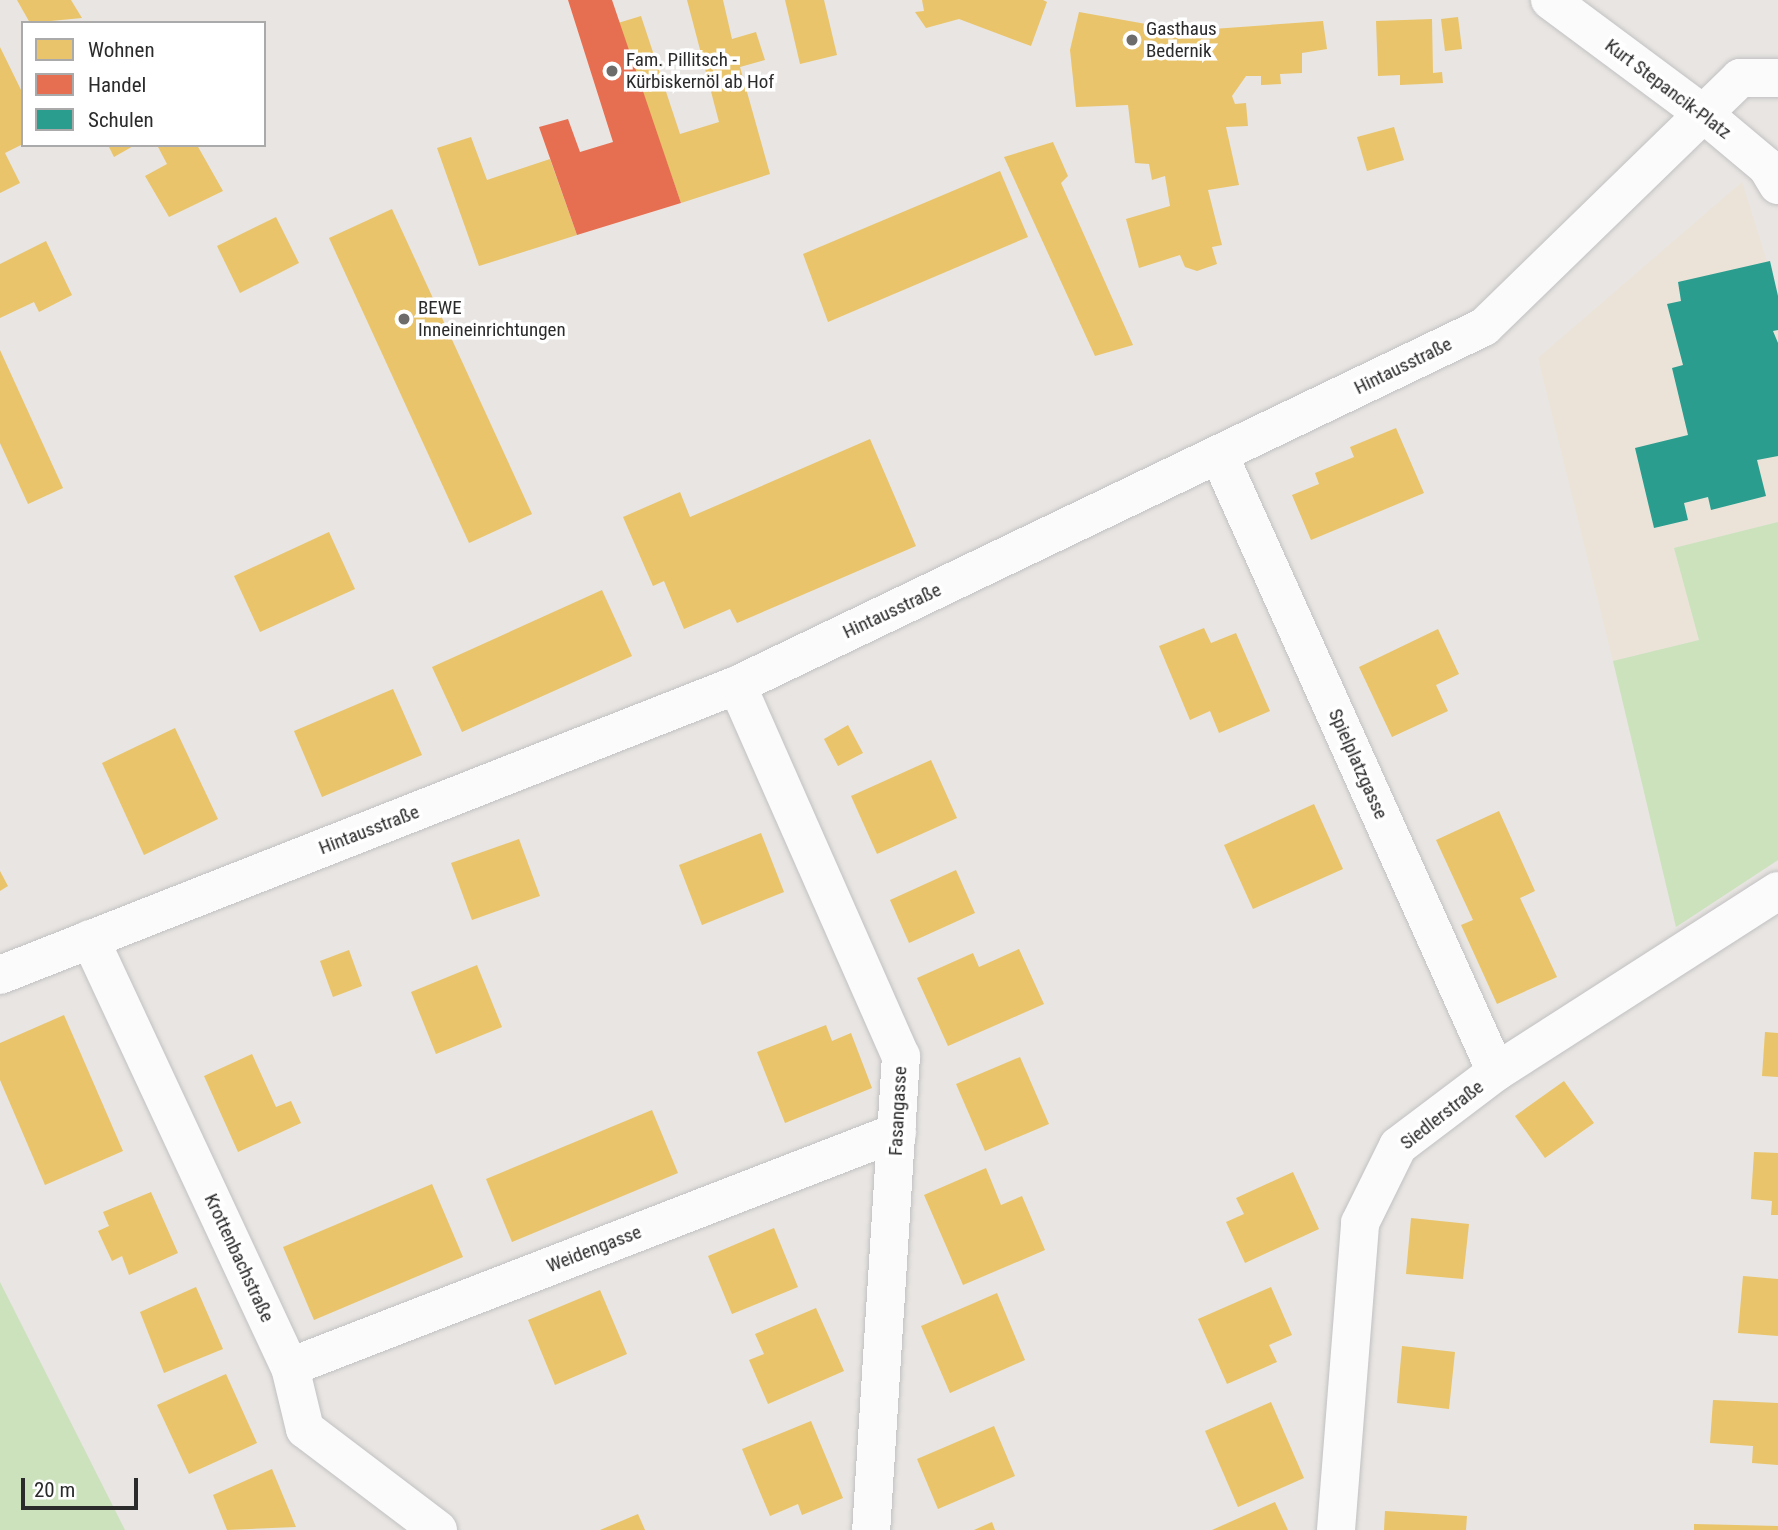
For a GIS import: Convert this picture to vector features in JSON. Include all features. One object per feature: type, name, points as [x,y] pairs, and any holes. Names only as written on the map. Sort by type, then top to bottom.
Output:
[{"type":"street","name":"Kurt Stepancik-Platz","points":[[1550,0],[1705,115],[1767,167],[1778,186]]},
{"type":"street","name":"Hintausstraße","points":[[0,975],[737,685],[1484,327],[1705,115],[1740,78],[1778,78]]},
{"type":"street","name":"Spielplatzgasse","points":[[1219,455],[1496,1072]]},
{"type":"street","name":"Fasangasse","points":[[737,685],[901,1056],[871,1530]]},
{"type":"street","name":"Siedlerstraße","points":[[1335,1530],[1360,1223],[1398,1146],[1496,1072],[1778,891]]},
{"type":"street","name":"Krottenbachstraße","points":[[90,939],[290,1367],[305,1429],[438,1530]]},
{"type":"street","name":"Weidengasse","points":[[290,1367],[897,1132]]},
{"type":"shaded area","points":[[1742,182],[1778,296],[1778,522],[1674,548],[1699,640],[1613,661],[1538,358]]},
{"type":"green space","points":[[1778,522],[1778,860],[1676,927],[1613,661],[1699,640],[1674,548]]},
{"type":"green space","points":[[0,1282],[125,1530],[0,1530]]},
{"type":"building: Wohnen","points":[[17,0],[71,0],[82,18],[51,21],[29,21]]},
{"type":"building: Wohnen","points":[[687,0],[723,0],[732,39],[756,32],[765,60],[740,67],[770,174],[681,203],[618,23],[641,16],[680,134],[719,122]]},
{"type":"building: Wohnen","points":[[785,0],[824,0],[837,55],[800,64]]},
{"type":"building: Wohnen","points":[[922,0],[1047,2],[1031,46],[959,19],[926,28],[915,12],[924,11]]},
{"type":"building: Wohnen","points":[[1079,12],[1185,31],[1323,21],[1327,49],[1302,53],[1302,73],[1280,74],[1281,84],[1261,85],[1261,76],[1246,76],[1232,96],[1235,104],[1246,103],[1248,126],[1226,127],[1239,185],[1208,190],[1222,245],[1212,247],[1217,264],[1197,271],[1185,267],[1180,255],[1139,268],[1126,219],[1170,206],[1165,176],[1152,180],[1149,164],[1135,163],[1128,105],[1076,107],[1070,50]]},
{"type":"building: Wohnen","points":[[1458,17],[1462,49],[1445,51],[1441,19]]},
{"type":"building: Wohnen","points":[[1432,19],[1433,73],[1442,72],[1443,83],[1400,85],[1400,75],[1378,76],[1376,21]]},
{"type":"building: Wohnen","points":[[0,47],[21,90],[21,145],[5,153],[20,183],[0,193]]},
{"type":"building: Wohnen","points":[[1394,127],[1404,160],[1367,171],[1357,137]]},
{"type":"building: Wohnen","points":[[471,137],[487,180],[550,159],[577,235],[479,266],[437,148]]},
{"type":"building: Wohnen","points":[[1053,142],[1068,176],[1061,183],[1133,345],[1095,356],[1004,157]]},
{"type":"building: Wohnen","points":[[109,147],[132,147],[114,157]]},
{"type":"building: Wohnen","points":[[158,147],[198,147],[223,191],[169,217],[145,176],[167,164]]},
{"type":"building: Wohnen","points":[[1000,171],[1028,237],[828,322],[803,254]]},
{"type":"building: Wohnen","points":[[392,209],[532,514],[469,543],[329,238]]},
{"type":"building: Wohnen","points":[[276,217],[299,263],[240,293],[217,246]]},
{"type":"building: Wohnen","points":[[46,241],[72,295],[39,312],[34,302],[0,318],[0,264]]},
{"type":"building: Wohnen","points":[[0,350],[63,488],[28,504],[0,443]]},
{"type":"building: Wohnen","points":[[1396,428],[1424,493],[1311,540],[1292,495],[1319,484],[1315,473],[1354,457],[1350,447]]},
{"type":"building: Wohnen","points":[[870,439],[916,546],[737,623],[730,609],[684,629],[664,581],[653,586],[623,517],[680,492],[690,517]]},
{"type":"building: Wohnen","points":[[329,532],[355,589],[260,632],[234,576]]},
{"type":"building: Wohnen","points":[[602,590],[632,656],[462,732],[432,667]]},
{"type":"building: Wohnen","points":[[1204,628],[1211,643],[1236,633],[1270,711],[1219,733],[1210,711],[1190,720],[1159,646]]},
{"type":"building: Wohnen","points":[[1438,629],[1459,674],[1436,685],[1448,711],[1392,737],[1359,667]]},
{"type":"building: Wohnen","points":[[393,689],[422,755],[322,797],[294,731]]},
{"type":"building: Wohnen","points":[[848,725],[863,753],[838,766],[824,739]]},
{"type":"building: Wohnen","points":[[175,728],[218,819],[144,855],[102,763]]},
{"type":"building: Wohnen","points":[[931,760],[957,818],[877,854],[851,796]]},
{"type":"building: Wohnen","points":[[1314,804],[1343,869],[1253,909],[1224,845]]},
{"type":"building: Wohnen","points":[[1499,811],[1535,891],[1520,898],[1557,977],[1497,1004],[1461,925],[1473,920],[1436,840]]},
{"type":"building: Wohnen","points":[[761,833],[784,892],[702,925],[679,865]]},
{"type":"building: Wohnen","points":[[519,839],[540,896],[472,920],[451,863]]},
{"type":"building: Wohnen","points":[[956,870],[975,913],[909,943],[890,900]]},
{"type":"building: Wohnen","points":[[0,871],[8,886],[0,891]]},
{"type":"building: Wohnen","points":[[1019,949],[1044,1004],[948,1046],[917,978],[973,953],[979,967]]},
{"type":"building: Wohnen","points":[[349,950],[362,986],[333,997],[320,961]]},
{"type":"building: Wohnen","points":[[477,965],[502,1027],[436,1054],[411,992]]},
{"type":"building: Wohnen","points":[[64,1015],[123,1151],[45,1185],[0,1080],[0,1043]]},
{"type":"building: Wohnen","points":[[826,1025],[832,1041],[851,1033],[872,1088],[785,1123],[757,1052]]},
{"type":"building: Wohnen","points":[[1765,1032],[1778,1033],[1778,1077],[1762,1076]]},
{"type":"building: Wohnen","points":[[252,1054],[276,1107],[291,1101],[301,1123],[238,1152],[204,1076]]},
{"type":"building: Wohnen","points":[[1020,1057],[1049,1124],[985,1151],[956,1084]]},
{"type":"building: Wohnen","points":[[1564,1081],[1594,1123],[1545,1158],[1515,1116]]},
{"type":"building: Wohnen","points":[[652,1110],[678,1173],[512,1242],[486,1179]]},
{"type":"building: Wohnen","points":[[1754,1152],[1778,1153],[1778,1215],[1771,1215],[1772,1201],[1751,1199]]},
{"type":"building: Wohnen","points":[[986,1168],[1001,1205],[1022,1196],[1045,1250],[963,1285],[924,1195]]},
{"type":"building: Wohnen","points":[[1293,1172],[1319,1229],[1245,1263],[1226,1222],[1244,1214],[1236,1198]]},
{"type":"building: Wohnen","points":[[432,1184],[463,1257],[314,1320],[283,1247]]},
{"type":"building: Wohnen","points":[[151,1192],[178,1253],[129,1275],[122,1256],[112,1261],[98,1231],[109,1226],[103,1212]]},
{"type":"building: Wohnen","points":[[1411,1218],[1469,1224],[1463,1279],[1406,1274]]},
{"type":"building: Wohnen","points":[[774,1228],[798,1287],[732,1314],[708,1256]]},
{"type":"building: Wohnen","points":[[1743,1276],[1778,1279],[1778,1336],[1738,1333]]},
{"type":"building: Wohnen","points":[[196,1287],[223,1349],[164,1373],[140,1312]]},
{"type":"building: Wohnen","points":[[1271,1287],[1292,1335],[1269,1345],[1277,1362],[1227,1384],[1198,1319]]},
{"type":"building: Wohnen","points":[[600,1290],[627,1354],[555,1385],[528,1320]]},
{"type":"building: Wohnen","points":[[997,1293],[1025,1360],[950,1393],[921,1326]]},
{"type":"building: Wohnen","points":[[816,1308],[844,1371],[768,1404],[749,1360],[764,1354],[755,1334]]},
{"type":"building: Wohnen","points":[[1402,1346],[1455,1352],[1449,1409],[1397,1403]]},
{"type":"building: Wohnen","points":[[226,1374],[257,1443],[189,1474],[157,1405]]},
{"type":"building: Wohnen","points":[[1713,1400],[1778,1403],[1778,1465],[1752,1463],[1753,1446],[1710,1443]]},
{"type":"building: Wohnen","points":[[1271,1402],[1304,1478],[1238,1507],[1205,1431]]},
{"type":"building: Wohnen","points":[[811,1421],[843,1498],[802,1515],[798,1504],[770,1516],[742,1449]]},
{"type":"building: Wohnen","points":[[994,1426],[1015,1476],[938,1509],[917,1459]]},
{"type":"building: Wohnen","points":[[272,1469],[296,1527],[227,1530],[213,1495]]},
{"type":"building: Wohnen","points":[[1275,1502],[1288,1530],[1212,1530]]},
{"type":"building: Wohnen","points":[[1385,1511],[1467,1516],[1466,1530],[1384,1530]]},
{"type":"building: Wohnen","points":[[638,1514],[645,1530],[600,1530]]},
{"type":"building: Wohnen","points":[[992,1522],[995,1530],[974,1530]]},
{"type":"building: Wohnen","points":[[1694,1524],[1778,1526],[1778,1530],[1694,1530]]},
{"type":"building: Handel","name":"Fam. Pillitsch - Kürbiskernöl ab Hof","points":[[568,0],[612,0],[681,203],[577,235],[539,127],[568,119],[580,152],[613,142]]},
{"type":"building: Schulen","points":[[1770,261],[1778,296],[1778,330],[1773,331],[1778,343],[1778,456],[1757,460],[1766,496],[1711,510],[1708,497],[1684,503],[1688,520],[1654,528],[1635,448],[1688,435],[1672,368],[1683,365],[1667,304],[1681,301],[1678,282]]},
{"type":"place","name":"Gasthaus Bedernik","points":[[1132,40]]},
{"type":"place","name":"Fam. Pillitsch - Kürbiskernöl ab Hof","points":[[612,71]]},
{"type":"place","name":"BEWE Inneineinrichtungen","points":[[404,319]]}]
